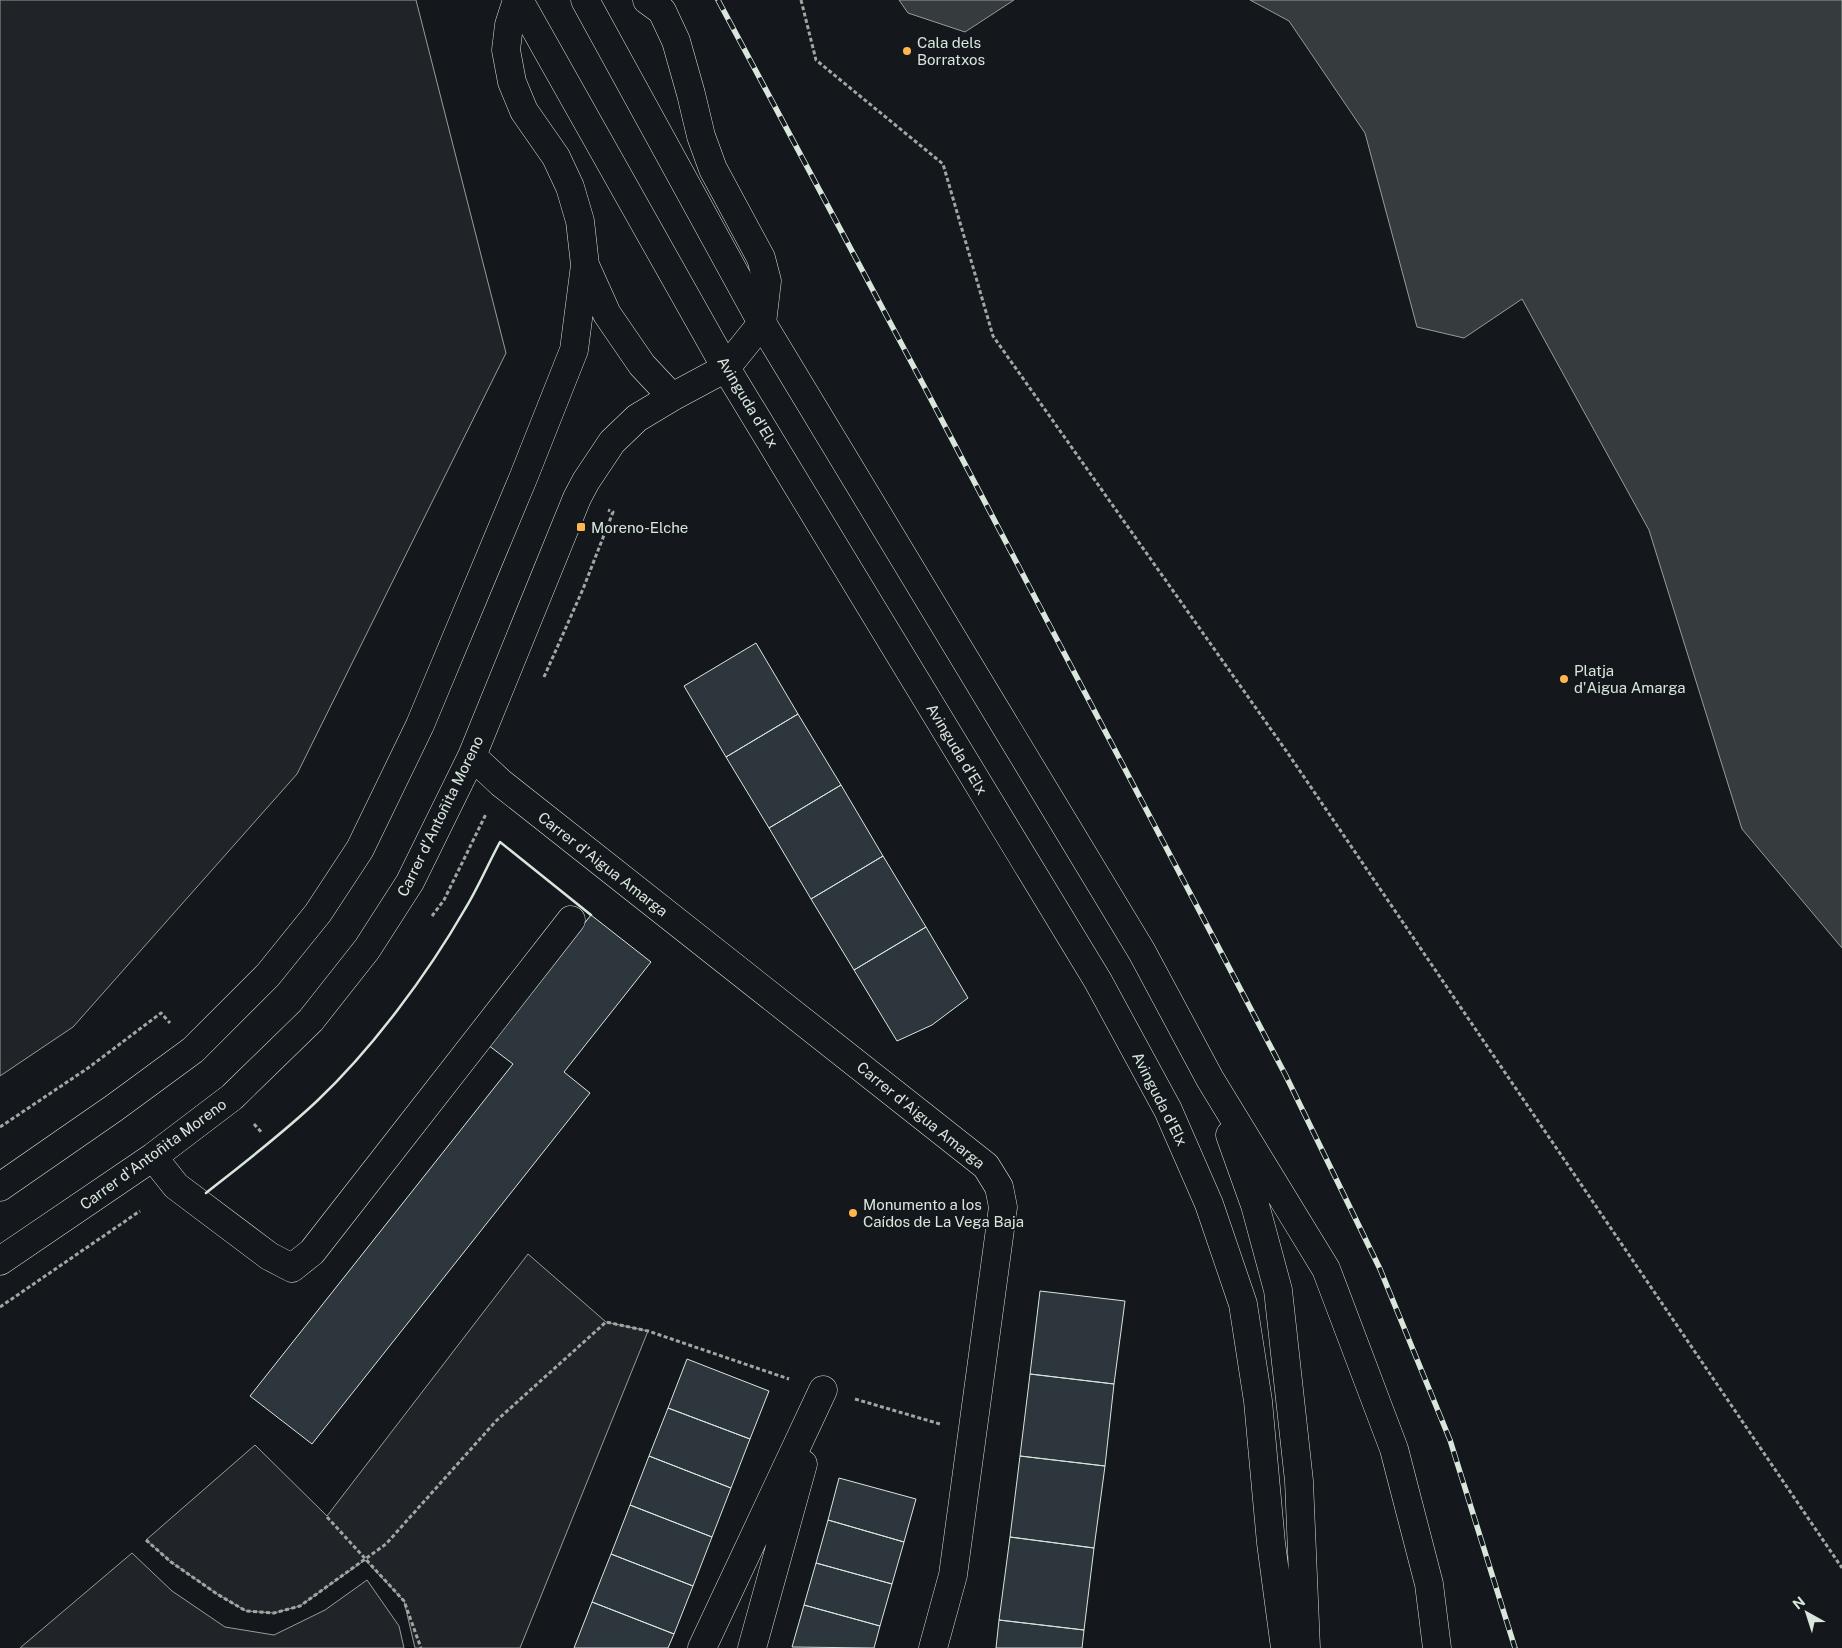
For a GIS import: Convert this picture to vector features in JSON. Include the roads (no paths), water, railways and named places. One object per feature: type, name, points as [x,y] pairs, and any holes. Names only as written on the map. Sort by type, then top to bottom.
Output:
[{"type":"main road","name":"Avinguda d'Elx","points":[[518,0],[509,25],[506,50],[512,82],[524,111],[556,157],[570,187],[580,221],[585,265],[607,314],[642,365],[672,397]]},
{"type":"main road","name":"Avinguda d'Elx","points":[[518,0],[726,368],[1098,981],[1168,1110],[1209,1204],[1243,1304],[1258,1402],[1271,1543]]},
{"type":"main road","points":[[585,0],[762,323],[1142,952],[1210,1080],[1326,1269],[1394,1450],[1429,1584],[1437,1648]]},
{"type":"main road","points":[[646,0],[662,11],[676,41],[701,136],[713,169],[761,258],[767,281],[762,323]]},
{"type":"main road","points":[[0,1187],[114,1108],[193,1050],[268,975],[318,913],[360,849],[420,725],[574,350],[585,265]]},
{"type":"main road","name":"Carrer d'Antoñita Moreno","points":[[0,1261],[153,1158],[232,1097],[311,1020],[362,956],[410,882],[472,756],[577,498],[586,481],[612,442],[637,418],[726,368],[762,323]]},
{"type":"main road","name":"Carrer d'Aigua Amarga","points":[[472,756],[501,783],[986,1166],[999,1186],[1003,1207],[953,1575],[933,1648]]},
{"type":"main road","points":[[153,1158],[176,1186],[269,1256],[292,1268],[312,1252],[571,920]]},
{"type":"main road","points":[[1210,1080],[1255,1205],[1278,1290],[1300,1481],[1306,1648]]},
{"type":"main road","points":[[702,1648],[823,1390],[752,1648]]},
{"type":"main road","points":[[1266,1648],[1271,1543]]},
{"type":"main road","points":[[1271,1543],[1285,1648]]},
{"type":"railway","points":[[718,0],[924,386],[1286,1076],[1380,1269],[1450,1440],[1515,1648]]},
{"type":"place","name":"Cala dels Borratxos","points":[[907,51]]},
{"type":"place","name":"Moreno-Elche","points":[[581,527]]},
{"type":"place","name":"Platja d'Aigua Amarga","points":[[1564,679]]},
{"type":"place","name":"Monumento a los Caídos de La Vega Baja","points":[[853,1213]]}]
